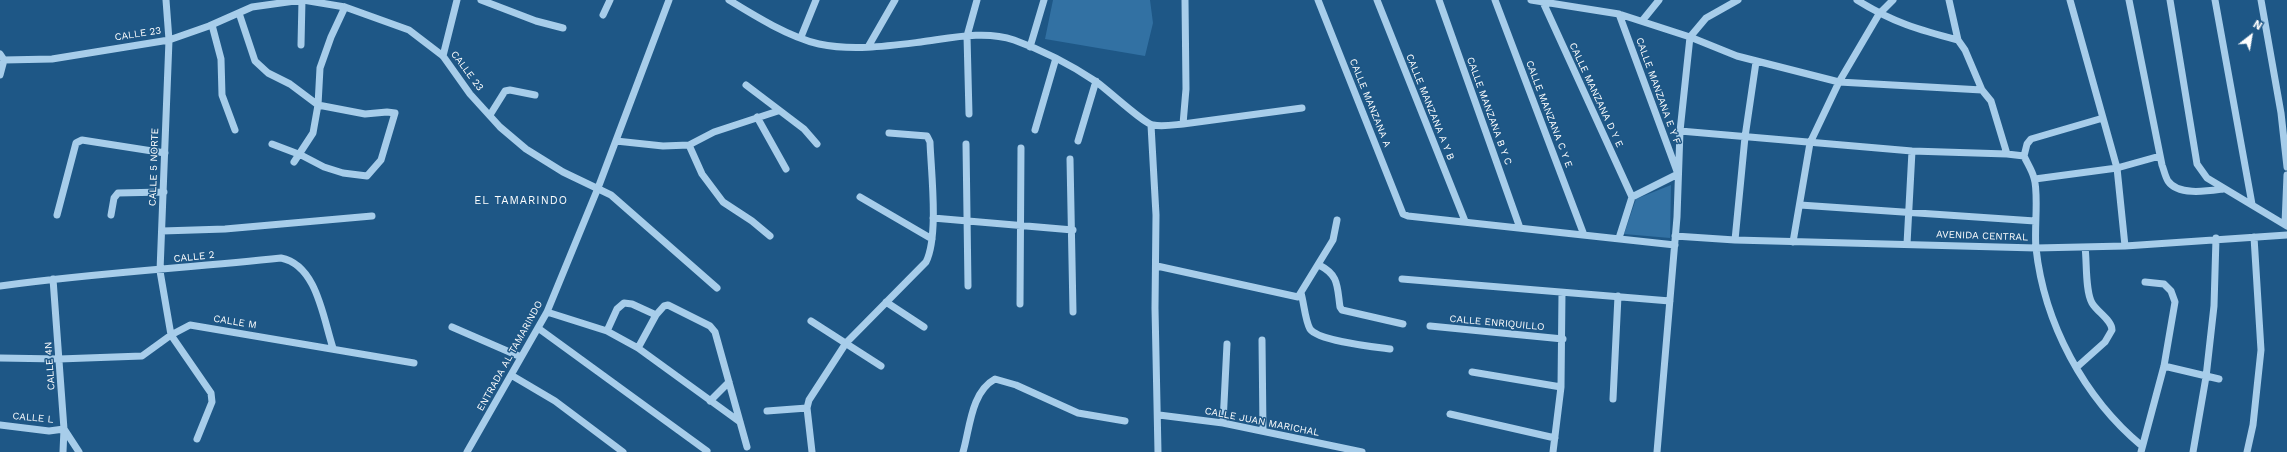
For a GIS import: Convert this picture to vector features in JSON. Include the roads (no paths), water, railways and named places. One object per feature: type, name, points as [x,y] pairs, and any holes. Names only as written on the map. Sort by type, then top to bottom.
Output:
[{"type":"street","name":"CALLE 5 NORTE","points":[[166,0],[168,40],[164,192],[160,271],[171,335]]},
{"type":"street","name":"CALLE 23","points":[[2,57],[52,59],[168,40],[212,25],[239,13],[251,4],[302,0],[345,7],[408,30],[443,56],[470,94],[526,149],[563,172],[612,195],[717,288]]},
{"type":"street","points":[[301,45],[302,0]]},
{"type":"street","points":[[443,56],[457,0]]},
{"type":"street","points":[[481,0],[536,21],[563,28]]},
{"type":"street","points":[[603,15],[610,0]]},
{"type":"street","name":"ENTRADA AL TAMARINDO","points":[[467,452],[547,312],[598,188],[669,0]]},
{"type":"street","points":[[729,0],[760,19],[801,38],[819,44],[868,47],[967,36],[991,36],[1013,40],[1056,58],[1096,81],[1151,125],[1183,124],[1302,108]]},
{"type":"street","points":[[801,38],[816,0]]},
{"type":"street","points":[[868,47],[895,0]]},
{"type":"street","points":[[969,114],[967,36],[977,0]]},
{"type":"street","points":[[1030,47],[1044,0]]},
{"type":"street","points":[[1183,124],[1186,89],[1185,0]]},
{"type":"street","name":"CALLE MANZANA A","points":[[1318,0],[1403,214],[1465,221]]},
{"type":"street","name":"CALLE MANZANA A Y B","points":[[1377,0],[1465,221]]},
{"type":"street","name":"CALLE MANZANA B Y C","points":[[1439,0],[1520,228]]},
{"type":"street","name":"CALLE MANZANA C Y E","points":[[1495,0],[1584,235]]},
{"type":"street","points":[[1531,0],[1581,3],[1690,37],[1756,62],[1839,82],[1982,90]]},
{"type":"street","points":[[1642,21],[1659,0]]},
{"type":"street","points":[[1657,452],[1675,245],[1680,131],[1690,37],[1706,18],[1738,0]]},
{"type":"street","points":[[1857,0],[1879,14],[1911,28],[1958,40]]},
{"type":"street","points":[[1793,242],[1810,143],[1839,82],[1879,14],[1892,0]]},
{"type":"street","points":[[1949,0],[1958,40],[1965,50],[1982,90],[1991,101],[2007,154]]},
{"type":"street","points":[[2070,0],[2118,168],[2125,246]]},
{"type":"street","points":[[2129,0],[2160,156],[2168,180],[2179,189],[2207,192],[2223,189]]},
{"type":"street","points":[[2170,0],[2197,164],[2207,178],[2223,189],[2252,204],[2286,225]]},
{"type":"street","points":[[2215,0],[2252,204]]},
{"type":"street","points":[[2261,0],[2280,113],[2287,167]]},
{"type":"street","name":"CALLE MANZANA D Y E","points":[[1542,1],[1632,197]]},
{"type":"street","points":[[294,162],[301,155],[313,133],[318,105],[320,68],[330,37],[345,7]]},
{"type":"street","points":[[239,13],[255,61],[268,73],[290,84],[318,105],[364,114],[395,113],[381,160],[367,176],[343,173],[324,167],[301,155],[272,144]]},
{"type":"street","name":"CALLE MANZANA E Y F","points":[[1619,14],[1678,174]]},
{"type":"street","points":[[212,25],[221,59],[222,95],[235,130]]},
{"type":"street","points":[[0,75],[2,57]]},
{"type":"street","points":[[1035,130],[1056,58]]},
{"type":"street","points":[[1735,240],[1745,137],[1756,62]]},
{"type":"street","points":[[1078,141],[1096,81]]},
{"type":"street","points":[[746,85],[778,111],[804,128],[817,144]]},
{"type":"street","points":[[490,115],[505,91],[510,90],[535,95]]},
{"type":"street","points":[[616,141],[663,146],[689,144],[714,132],[778,111]]},
{"type":"street","points":[[757,117],[786,169]]},
{"type":"street","points":[[2103,118],[2031,139],[2027,144],[2024,156],[2034,179],[2036,248],[2041,280],[2055,327],[2077,367],[2109,416],[2141,449]]},
{"type":"street","points":[[1151,125],[1157,266],[1155,308],[1159,415],[1158,452]]},
{"type":"street","points":[[1680,131],[1912,151],[2007,154],[2024,156]]},
{"type":"street","points":[[812,452],[808,408],[809,400],[846,343],[926,262],[931,253],[933,218],[929,139],[927,136],[889,133]]},
{"type":"street","points":[[57,215],[76,143],[88,139],[165,153]]},
{"type":"street","points":[[689,144],[702,174],[723,202],[752,221],[770,236]]},
{"type":"street","points":[[966,144],[968,286]]},
{"type":"street","points":[[1020,304],[1021,148]]},
{"type":"street","points":[[1907,244],[1907,211],[1912,151]]},
{"type":"street","points":[[2034,179],[2118,168],[2160,156]]},
{"type":"street","points":[[1070,159],[1073,230],[1073,312]]},
{"type":"street","points":[[1618,238],[1632,197],[1678,174]]},
{"type":"street","points":[[2286,225],[2287,174]]},
{"type":"street","points":[[111,215],[114,198],[118,193],[164,192]]},
{"type":"street","points":[[860,197],[932,239]]},
{"type":"street","points":[[1800,205],[1907,211],[2035,221]]},
{"type":"street","points":[[162,231],[225,229],[372,216]]},
{"type":"street","points":[[933,218],[1073,230]]},
{"type":"street","points":[[1157,266],[1298,297],[1319,265],[1335,236],[1337,220]]},
{"type":"street","points":[[1465,221],[1675,245]]},
{"type":"street","name":"AVENIDA CENTRAL","points":[[1675,236],[1793,242],[2036,248],[2125,246],[2216,238],[2287,235]]},
{"type":"street","points":[[2247,452],[2254,425],[2261,350],[2254,237]]},
{"type":"street","points":[[2193,452],[2206,377],[2214,306],[2216,238]]},
{"type":"street","points":[[2077,367],[2108,338],[2112,330],[2111,325],[2095,308],[2090,298],[2085,247]]},
{"type":"street","name":"CALLE 2","points":[[0,286],[53,279],[160,271],[281,258],[290,260],[306,272],[314,289],[333,348]]},
{"type":"street","points":[[1319,265],[1330,271],[1335,276],[1340,307],[1342,310],[1403,324]]},
{"type":"street","name":"CALLE 4N","points":[[53,279],[64,429],[63,452]]},
{"type":"street","points":[[1402,279],[1618,296],[1670,302]]},
{"type":"street","points":[[2141,449],[2164,366],[2176,302],[2174,296],[2164,284],[2145,282]]},
{"type":"street","points":[[1553,452],[1561,387],[1563,339],[1562,292]]},
{"type":"street","points":[[1301,293],[1309,327],[1314,332],[1328,338],[1390,349]]},
{"type":"street","points":[[1613,399],[1618,296]]},
{"type":"street","points":[[886,302],[924,327]]},
{"type":"street","points":[[607,331],[617,309],[624,303],[632,304],[656,315]]},
{"type":"street","points":[[638,348],[660,308],[668,305],[710,326],[715,332],[747,446]]},
{"type":"street","points":[[547,312],[607,331],[638,348],[740,422]]},
{"type":"street","points":[[811,321],[881,366]]},
{"type":"street","name":"CALLE M","points":[[0,358],[59,359],[142,356],[171,335],[190,325],[333,348],[414,363]]},
{"type":"street","name":"CALLE ENRIQUILLO","points":[[1430,326],[1563,339]]},
{"type":"street","points":[[452,327],[521,357]]},
{"type":"street","points":[[538,328],[707,451]]},
{"type":"street","points":[[171,335],[211,393],[212,402],[197,439]]},
{"type":"street","points":[[1262,340],[1263,430]]},
{"type":"street","points":[[1223,423],[1227,344]]},
{"type":"street","points":[[2164,366],[2219,379]]},
{"type":"street","points":[[1472,372],[1561,387]]},
{"type":"street","points":[[511,375],[556,401],[623,452]]},
{"type":"street","points":[[963,452],[979,393],[994,379],[1016,385],[1078,413],[1125,421]]},
{"type":"street","points":[[710,401],[729,382]]},
{"type":"street","points":[[768,411],[808,408]]},
{"type":"street","points":[[1450,414],[1554,438]]},
{"type":"street","name":"CALLE JUAN MARICHAL","points":[[1159,415],[1223,423],[1263,430],[1362,452]]},
{"type":"street","name":"CALLE L","points":[[0,424],[49,431],[64,429]]},
{"type":"street","points":[[64,429],[79,452]]},
{"type":"district","name":"EL TAMARINDO","points":[[521,201]]}]
